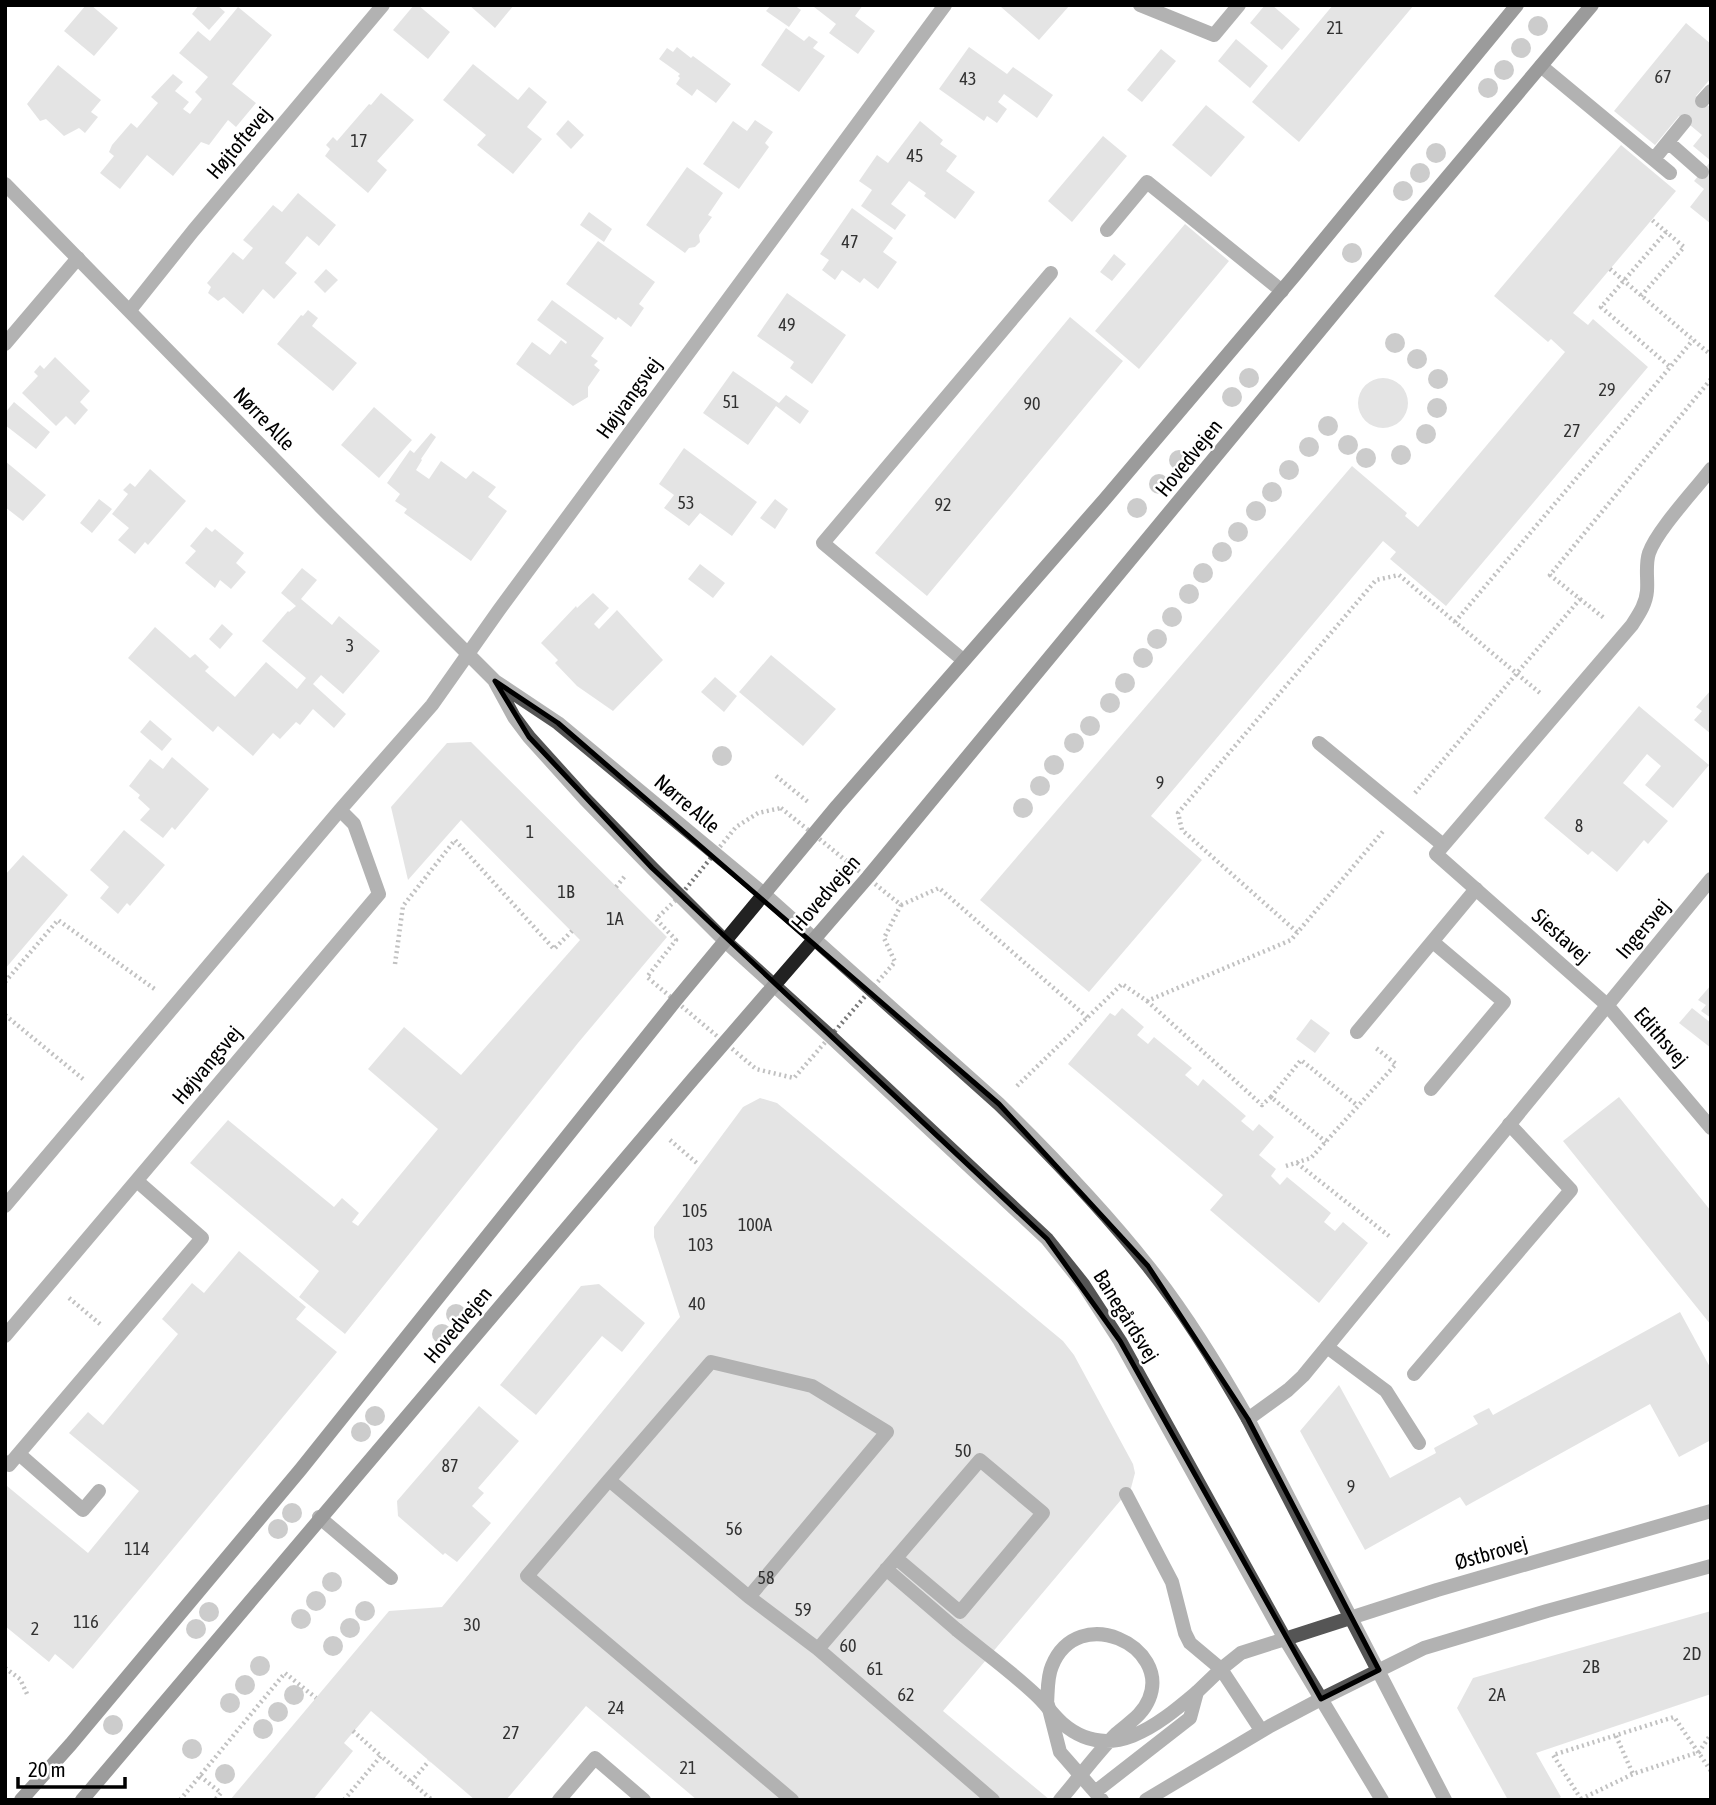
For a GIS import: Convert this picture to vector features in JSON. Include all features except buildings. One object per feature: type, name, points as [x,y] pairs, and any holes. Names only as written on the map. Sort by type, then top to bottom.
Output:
[{"type":"main road","name":"Hovedvejen","points":[[20,1800],[71,1744],[300,1469],[676,1000],[827,818],[1105,499],[1517,5]]},
{"type":"main road","name":"Hovedvejen","points":[[82,1800],[319,1517],[1009,709],[1592,5]]},
{"type":"street","name":"Højtoftevej","points":[[130,310],[192,231],[383,5]]},
{"type":"street","name":"Højvangsvej","points":[[5,1206],[432,705],[945,5]]},
{"type":"street","points":[[1140,5],[1214,35],[1239,5]]},
{"type":"street","points":[[1541,66],[1670,173]]},
{"type":"street","points":[[1654,159],[1685,121]]},
{"type":"street","points":[[1668,142],[1702,172]]},
{"type":"street","points":[[1107,230],[1147,182],[1282,290]]},
{"type":"street","name":"Nørre Alle","points":[[5,184],[495,681],[558,723],[815,939]]},
{"type":"street","points":[[5,344],[78,258]]},
{"type":"street","points":[[963,660],[823,543],[1051,273]]},
{"type":"street","points":[[1319,743],[1443,845],[1632,625],[1642,609],[1647,593],[1649,552],[1711,469]]},
{"type":"street","name":"Nørre Alle","points":[[495,681],[514,717],[538,747],[585,799],[725,941]]},
{"type":"street","name":"Højvangsvej","points":[[5,1336],[379,894],[354,824],[340,810]]},
{"type":"street","name":"Siestavej","points":[[1443,845],[1436,854],[1607,1005]]},
{"type":"street","name":"Ingersvej","points":[[1607,1005],[1711,879]]},
{"type":"street","points":[[1357,1032],[1476,889]]},
{"type":"street","name":"Banegårdsvej","points":[[815,939],[999,1104],[1066,1172],[1148,1266],[1216,1363],[1248,1419],[1444,1800]]},
{"type":"street","name":"Banegårdsvej","points":[[725,941],[1010,1203],[1047,1239],[1083,1284],[1120,1341],[1285,1639],[1382,1800]]},
{"type":"street","points":[[1431,1089],[1504,1002],[1433,942]]},
{"type":"street","points":[[1248,1419],[1288,1390],[1327,1347],[1607,1005]]},
{"type":"street","name":"Edithsvej","points":[[1607,1005],[1711,1128]]},
{"type":"street","points":[[1414,1374],[1571,1190],[1509,1124]]},
{"type":"street","points":[[5,1462],[9,1465],[19,1454],[202,1238],[137,1181]]},
{"type":"street","points":[[1327,1347],[1386,1391],[1419,1443]]},
{"type":"street","points":[[749,1597],[887,1432],[812,1386],[711,1362],[527,1576],[792,1800]]},
{"type":"street","points":[[19,1454],[83,1510],[99,1491]]},
{"type":"street","points":[[818,1650],[891,1563],[980,1460],[1043,1513],[960,1612],[891,1563]]},
{"type":"street","points":[[609,1480],[749,1597],[818,1650],[993,1800]]},
{"type":"street","points":[[1126,1494],[1172,1582],[1190,1643],[1221,1669],[1261,1730]]},
{"type":"street","name":"Østbrovej","points":[[891,1563],[957,1630],[1037,1695],[1062,1723],[1086,1738],[1100,1742],[1116,1741],[1138,1734],[1165,1720],[1241,1653],[1437,1590],[1711,1511]]},
{"type":"street","points":[[319,1517],[391,1578]]},
{"type":"street","points":[[1146,1800],[1261,1730],[1424,1648],[1711,1566]]},
{"type":"street","points":[[1060,1800],[1116,1734],[1138,1717],[1150,1698],[1152,1684],[1149,1669],[1140,1653],[1125,1640],[1108,1634],[1091,1634],[1075,1640],[1060,1651],[1051,1667],[1047,1704],[1060,1752],[1098,1796],[1190,1717],[1197,1692]]},
{"type":"street","points":[[559,1800],[595,1758],[644,1800]]},
{"type":"path","points":[[1641,296],[1684,247],[1652,220]]},
{"type":"path","points":[[1666,232],[1601,307],[1669,366]]},
{"type":"path","points":[[1610,269],[1711,355]]},
{"type":"path","points":[[1455,622],[1693,340]]},
{"type":"path","points":[[776,776],[827,818]]},
{"type":"path","points":[[395,964],[403,906],[455,840],[554,949],[572,931]]},
{"type":"path","points":[[901,905],[939,888],[1088,1018]]},
{"type":"path","points":[[5,982],[58,920],[176,1005]]},
{"type":"path","points":[[676,1000],[724,1043]]},
{"type":"path","points":[[1147,1001],[1262,1105],[1272,1097],[1301,1060],[1358,1106]]},
{"type":"path","points":[[5,1015],[101,1093]]},
{"type":"path","points":[[1286,1167],[1311,1158],[1396,1064],[1357,1032]]},
{"type":"path","points":[[1272,1097],[1326,1142]]},
{"type":"path","points":[[654,1126],[699,1165]]},
{"type":"path","points":[[1296,1163],[1406,1250]]},
{"type":"path","points":[[50,1283],[116,1338]]},
{"type":"path","points":[[5,1668],[20,1679],[28,1696]]},
{"type":"path","points":[[180,1800],[285,1673],[316,1698]]},
{"type":"path","points":[[1711,1734],[1699,1752],[1633,1774],[1580,1800],[1553,1755],[1674,1717],[1699,1752],[1711,1771]]},
{"type":"path","points":[[353,1731],[432,1800]]},
{"type":"path","points":[[1615,1736],[1633,1774]]},
{"type":"path","points":[[344,1800],[381,1756]]},
{"type":"path","points":[[411,1782],[429,1760]]},
{"type":"path","points":[[200,1776],[221,1793],[215,1800]]},
{"type":"highlighted area","points":[[495,681],[558,723],[999,1104],[1148,1266],[1248,1419],[1379,1670],[1321,1699],[1120,1341],[1047,1239],[652,868],[529,737]]}]
